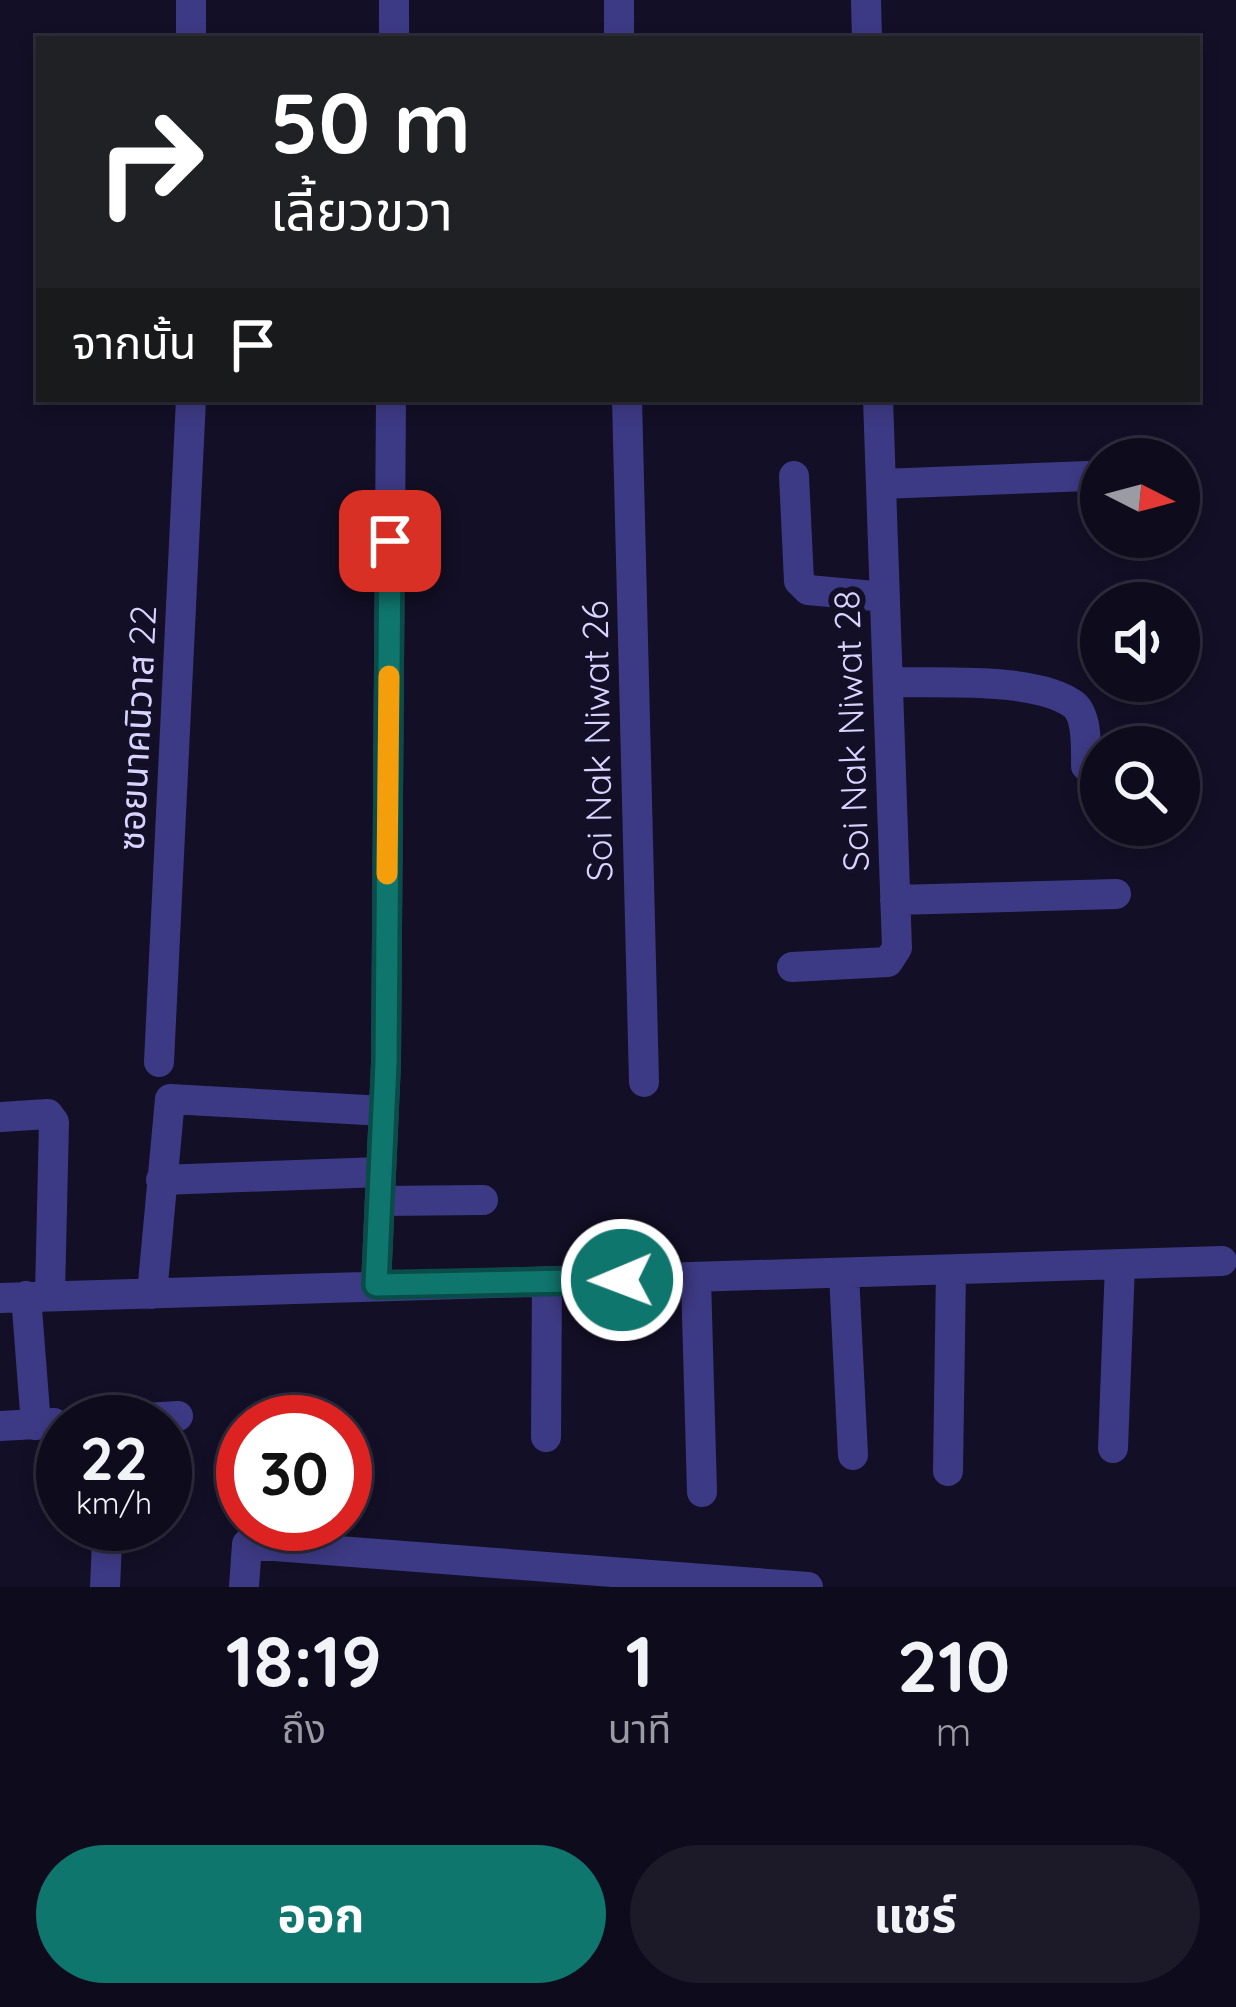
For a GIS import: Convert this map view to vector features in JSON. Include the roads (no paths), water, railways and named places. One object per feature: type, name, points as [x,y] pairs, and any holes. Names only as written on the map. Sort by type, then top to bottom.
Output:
[{"type":"street","points":[[191,0],[191,36]]},
{"type":"street","points":[[394,0],[394,36]]},
{"type":"street","points":[[619,0],[620,36]]},
{"type":"street","points":[[866,0],[866,36]]},
{"type":"street","name":"ซอยนาคนิวาส 22","points":[[159,1062],[191,402]]},
{"type":"street","points":[[376,1285],[384,1111],[391,402]]},
{"type":"street","name":"Soi Nak Niwat 26","points":[[627,402],[644,1082]]},
{"type":"street","name":"Soi Nak Niwat 28","points":[[792,967],[889,962],[897,948],[878,402]]},
{"type":"street","points":[[794,476],[794,565],[800,581],[808,590],[885,597]]},
{"type":"street","points":[[881,484],[1080,476]]},
{"type":"street","points":[[888,682],[1024,688],[1073,704],[1083,726]]},
{"type":"street","points":[[896,900],[1116,894]]},
{"type":"street","points":[[152,1294],[170,1099],[384,1111]]},
{"type":"street","points":[[0,1117],[47,1114],[54,1122],[25,1296],[44,1395]]},
{"type":"street","points":[[161,1180],[380,1187],[483,1200]]},
{"type":"street","points":[[25,1296],[1222,1261]]},
{"type":"street","points":[[1113,1448],[1120,1264]]},
{"type":"street","points":[[948,1471],[951,1270]]},
{"type":"street","points":[[844,1274],[853,1455]]},
{"type":"street","points":[[696,1279],[702,1492]]},
{"type":"street","points":[[546,1436],[547,1281]]},
{"type":"street","points":[[0,1426],[36,1425]]},
{"type":"street","points":[[244,1587],[247,1544],[808,1587]]},
{"type":"street","points":[[105,1587],[107,1551]]}]
